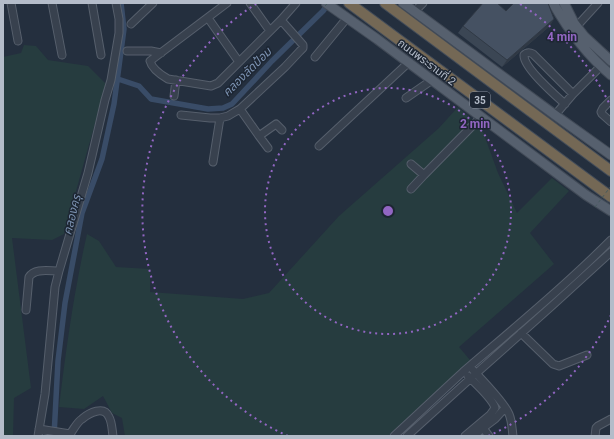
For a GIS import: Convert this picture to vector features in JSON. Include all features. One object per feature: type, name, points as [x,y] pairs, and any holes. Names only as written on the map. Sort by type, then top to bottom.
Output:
[{"type":"highway","name":"ถนนพระรามที่ 2","points":[[349,3],[611,197]]},
{"type":"highway","name":"ถนนพระรามที่ 2","points":[[385,3],[611,171]]},
{"type":"main road","points":[[403,3],[555,115],[610,153]]},
{"type":"main road","points":[[553,3],[577,41],[611,75]]},
{"type":"main road","points":[[564,3],[576,26],[584,36],[610,58]]},
{"type":"main road","name":"ถนนพระรามที่ 2","points":[[326,4],[432,80],[586,195],[611,211]]},
{"type":"street","points":[[11,3],[18,41]]},
{"type":"street","points":[[52,3],[62,56]]},
{"type":"street","points":[[92,3],[101,54]]},
{"type":"street","points":[[113,436],[109,417],[105,412],[99,410],[81,419],[70,435],[51,431],[38,433],[44,394],[54,296],[59,271],[88,173],[111,80],[119,33],[119,19],[116,3]]},
{"type":"street","points":[[131,24],[153,3]]},
{"type":"street","points":[[227,3],[150,61],[150,64],[162,76],[168,79],[211,86],[215,85],[281,20],[296,3]]},
{"type":"street","points":[[250,3],[270,31]]},
{"type":"street","points":[[414,11],[423,3]]},
{"type":"street","points":[[576,26],[598,3]]},
{"type":"street","points":[[208,18],[239,62]]},
{"type":"street","points":[[315,57],[347,18]]},
{"type":"street","points":[[180,115],[210,118],[228,116],[240,109],[285,67],[303,48],[303,45],[281,20]]},
{"type":"street","points":[[127,51],[150,51],[161,53]]},
{"type":"street","points":[[565,104],[529,69],[524,59],[524,55],[529,52],[532,54],[573,94]]},
{"type":"street","points":[[319,146],[408,63]]},
{"type":"street","points":[[555,115],[573,94],[601,66]]},
{"type":"street","points":[[174,96],[176,80]]},
{"type":"street","points":[[406,98],[432,80]]},
{"type":"street","points":[[611,100],[603,108],[601,113],[611,122]]},
{"type":"street","points":[[240,109],[268,148]]},
{"type":"street","points":[[411,189],[481,117]]},
{"type":"street","points":[[213,162],[220,118]]},
{"type":"street","points":[[259,136],[276,124],[282,130]]},
{"type":"street","points":[[411,164],[424,175]]},
{"type":"street","points":[[407,436],[521,333],[611,240]]},
{"type":"street","points":[[394,436],[467,369],[611,252]]},
{"type":"street","points":[[26,310],[29,277],[32,273],[37,271],[59,271]]},
{"type":"street","points":[[521,333],[553,364],[559,366],[587,355]]},
{"type":"street","points":[[465,436],[490,415],[495,408],[490,398],[467,369]]},
{"type":"street","points":[[473,376],[494,393],[506,408],[511,420],[513,436]]},
{"type":"street","points":[[474,436],[506,408]]},
{"type":"street","points":[[595,436],[596,428],[611,419]]},
{"type":"street","points":[[483,428],[489,436]]},
{"type":"path","points":[[595,207],[611,186]]},
{"type":"green space","points":[[24,45],[36,46],[48,60],[88,66],[106,84],[64,234],[52,240],[12,238],[31,388],[14,398],[13,436],[3,436],[3,57],[21,53]]},
{"type":"green space","points":[[458,107],[482,129],[498,173],[517,213],[552,178],[569,191],[530,233],[554,264],[459,347],[470,360],[388,436],[125,436],[122,418],[112,413],[103,396],[84,409],[59,407],[71,320],[87,234],[99,241],[116,267],[150,269],[150,292],[243,299],[269,293],[339,216],[439,128]]},
{"type":"building","points":[[483,3],[497,3],[506,11],[514,3],[548,3],[554,19],[507,60],[463,26]]},
{"type":"waterway","name":"คลองครุ","points":[[54,436],[58,361],[65,303],[82,213],[102,159],[114,104],[124,29],[121,3]]},
{"type":"waterway","name":"คลองลัดป้อม","points":[[118,79],[139,86],[151,99],[208,109],[223,108],[232,104],[272,61],[323,11],[329,3]]}]
